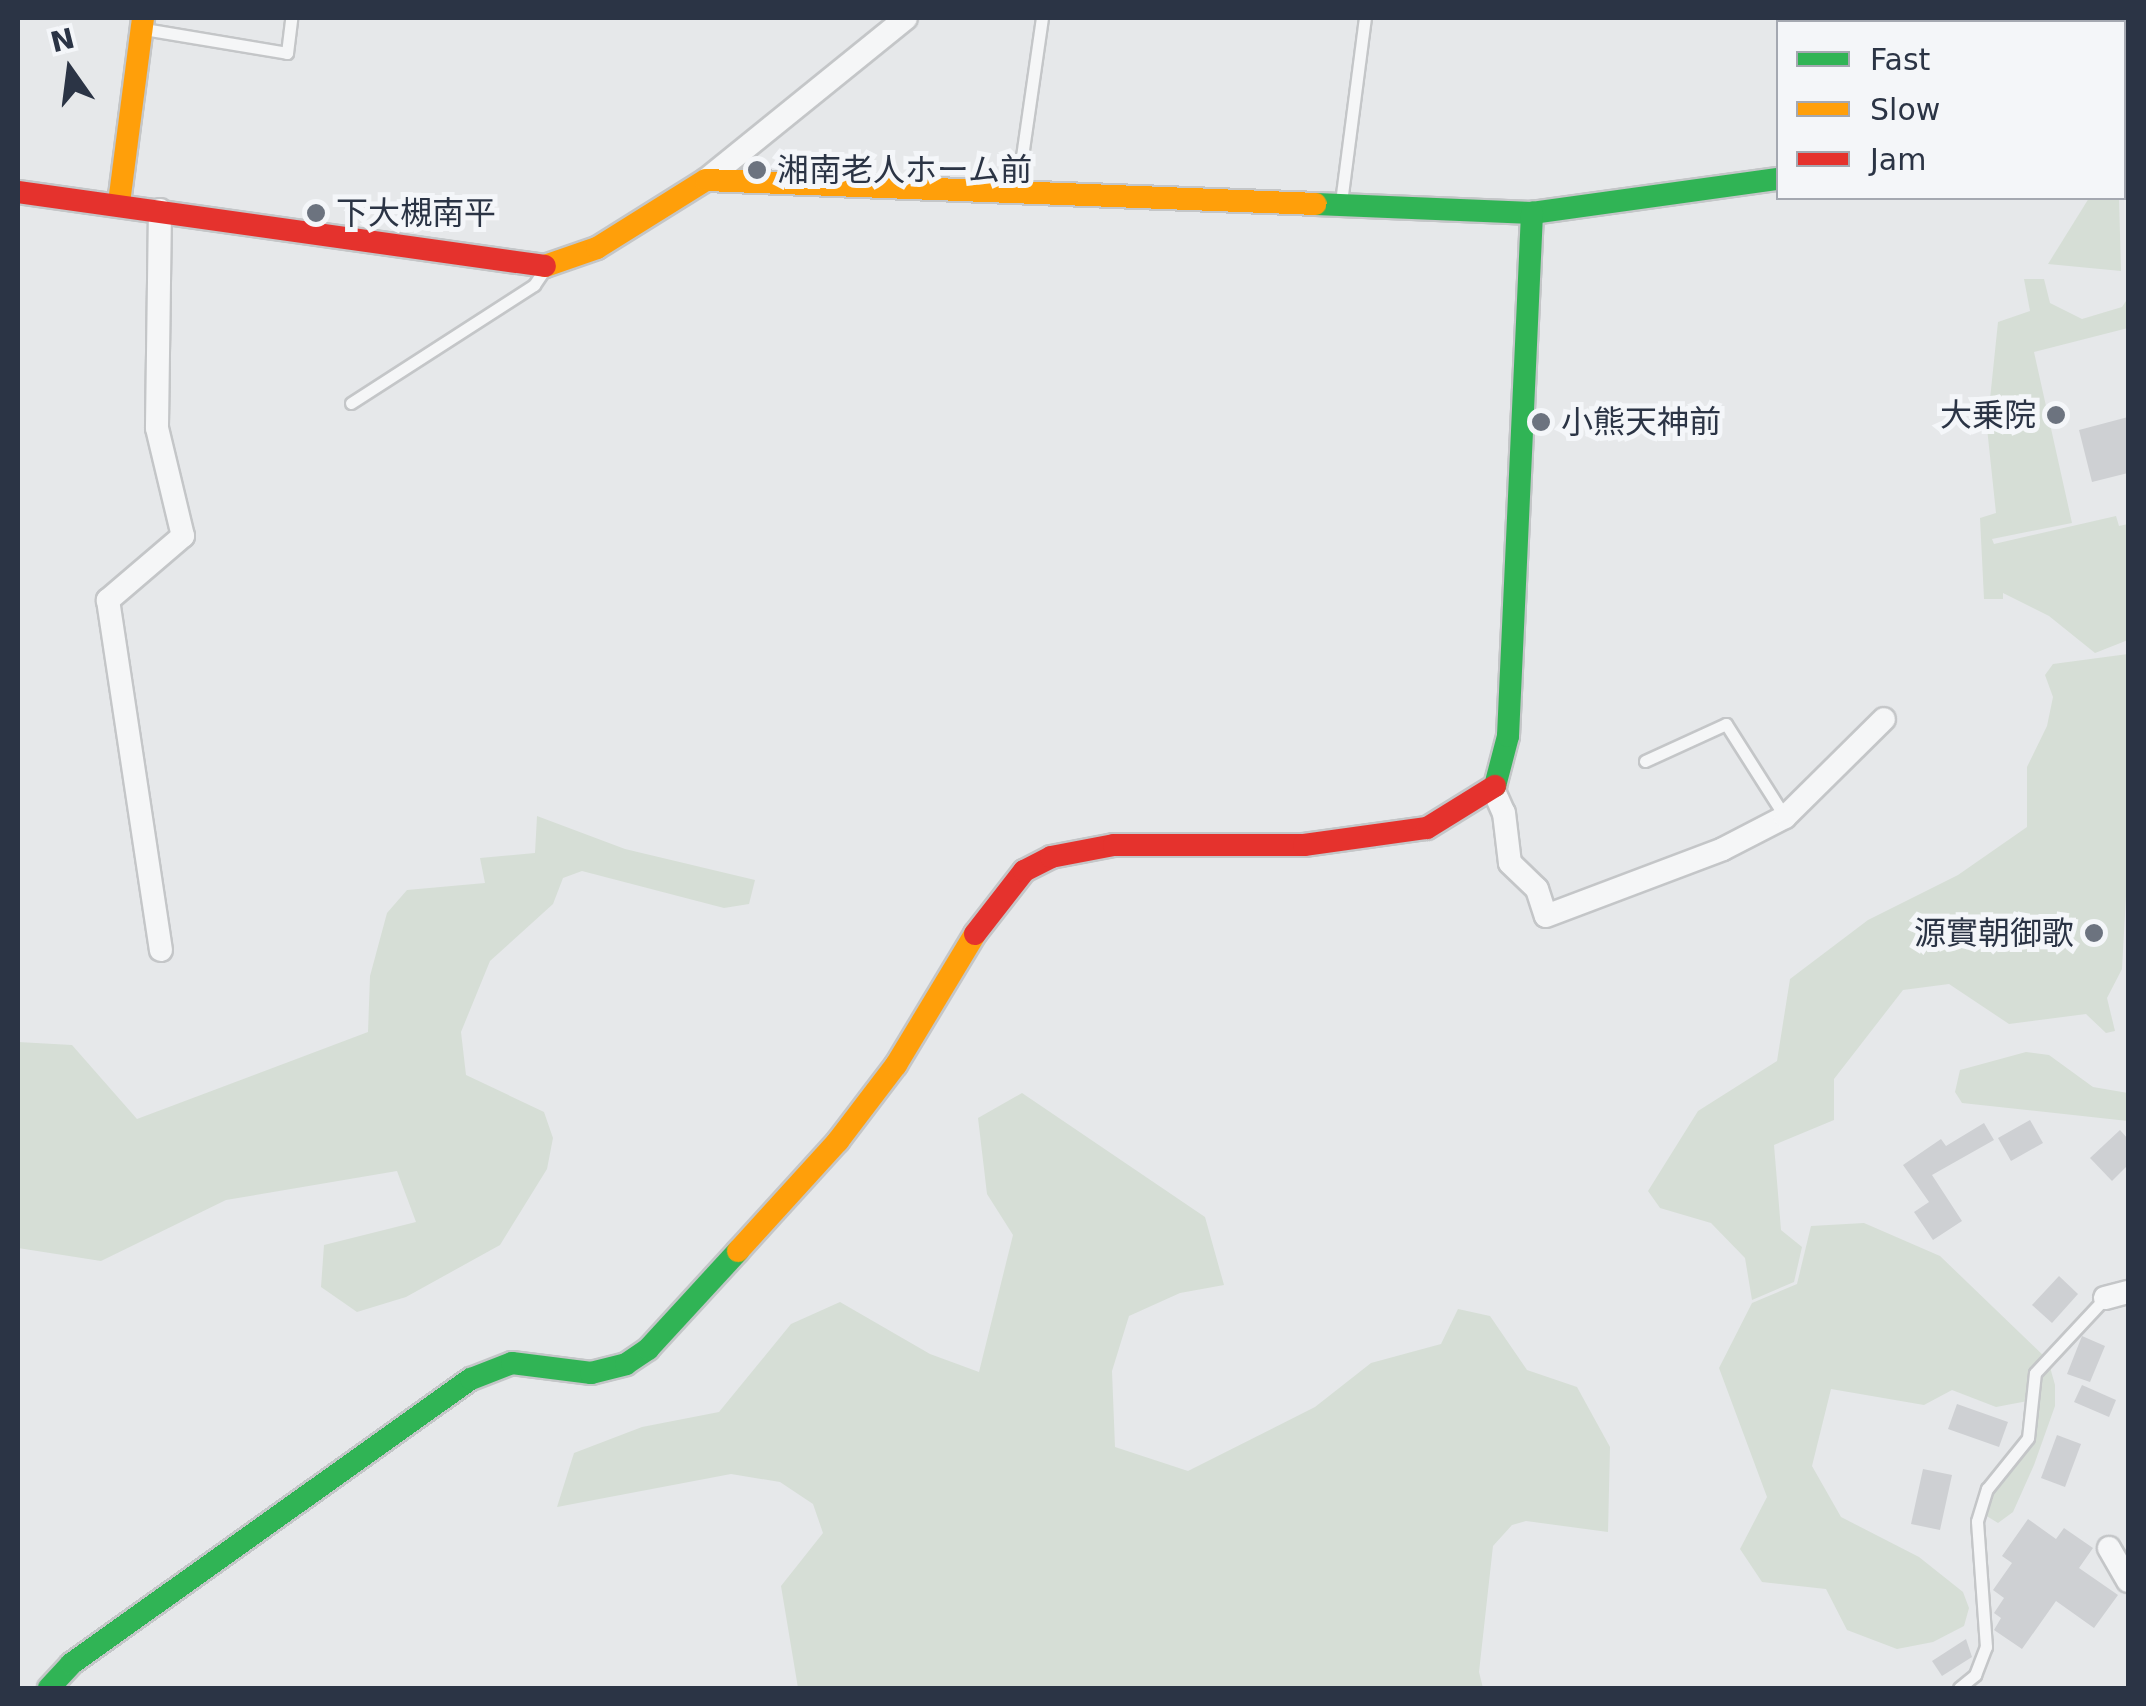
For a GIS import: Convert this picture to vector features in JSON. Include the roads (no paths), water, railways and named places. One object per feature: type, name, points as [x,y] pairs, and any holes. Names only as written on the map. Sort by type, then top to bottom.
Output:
[{"type":"street","points":[[18,192],[119,203],[547,266],[597,248],[706,180],[906,18]]},
{"type":"street","points":[[119,203],[144,23]]},
{"type":"street","points":[[706,180],[1016,196],[1341,202],[1532,213],[1776,179]]},
{"type":"street","points":[[160,210],[157,428],[182,536],[108,600],[160,950]]},
{"type":"street","points":[[1532,213],[1508,736],[1494,791],[1504,812],[1510,863],[1537,889],[1546,916],[1723,849],[1785,816],[1884,719]]},
{"type":"street","points":[[48,1688],[71,1664],[470,1379],[530,1362],[591,1373],[626,1364],[648,1349],[838,1142],[896,1065],[992,905],[1024,871],[1051,858],[1114,845],[1304,845],[1426,828],[1494,791]]},
{"type":"street","points":[[2105,1298],[2128,1292]]},
{"type":"street","points":[[2109,1548],[2128,1581]]},
{"type":"lane","points":[[144,23],[287,53],[290,18]]},
{"type":"lane","points":[[1016,196],[1042,18]]},
{"type":"lane","points":[[1341,202],[1365,18]]},
{"type":"lane","points":[[352,403],[534,285],[547,266]]},
{"type":"lane","points":[[1644,761],[1726,724],[1785,816]]},
{"type":"lane","points":[[1959,1688],[1975,1675],[1986,1647],[1977,1521],[1987,1489],[2028,1438],[2035,1373],[2105,1298]]},
{"type":"place","name":"湘南老人ホーム前","points":[[757,170]]},
{"type":"place","name":"下大槻南平","points":[[316,213]]},
{"type":"place","name":"大乗院","points":[[2056,415]]},
{"type":"place","name":"小熊天神前","points":[[1541,422]]},
{"type":"place","name":"源實朝御歌","points":[[2094,933]]}]
